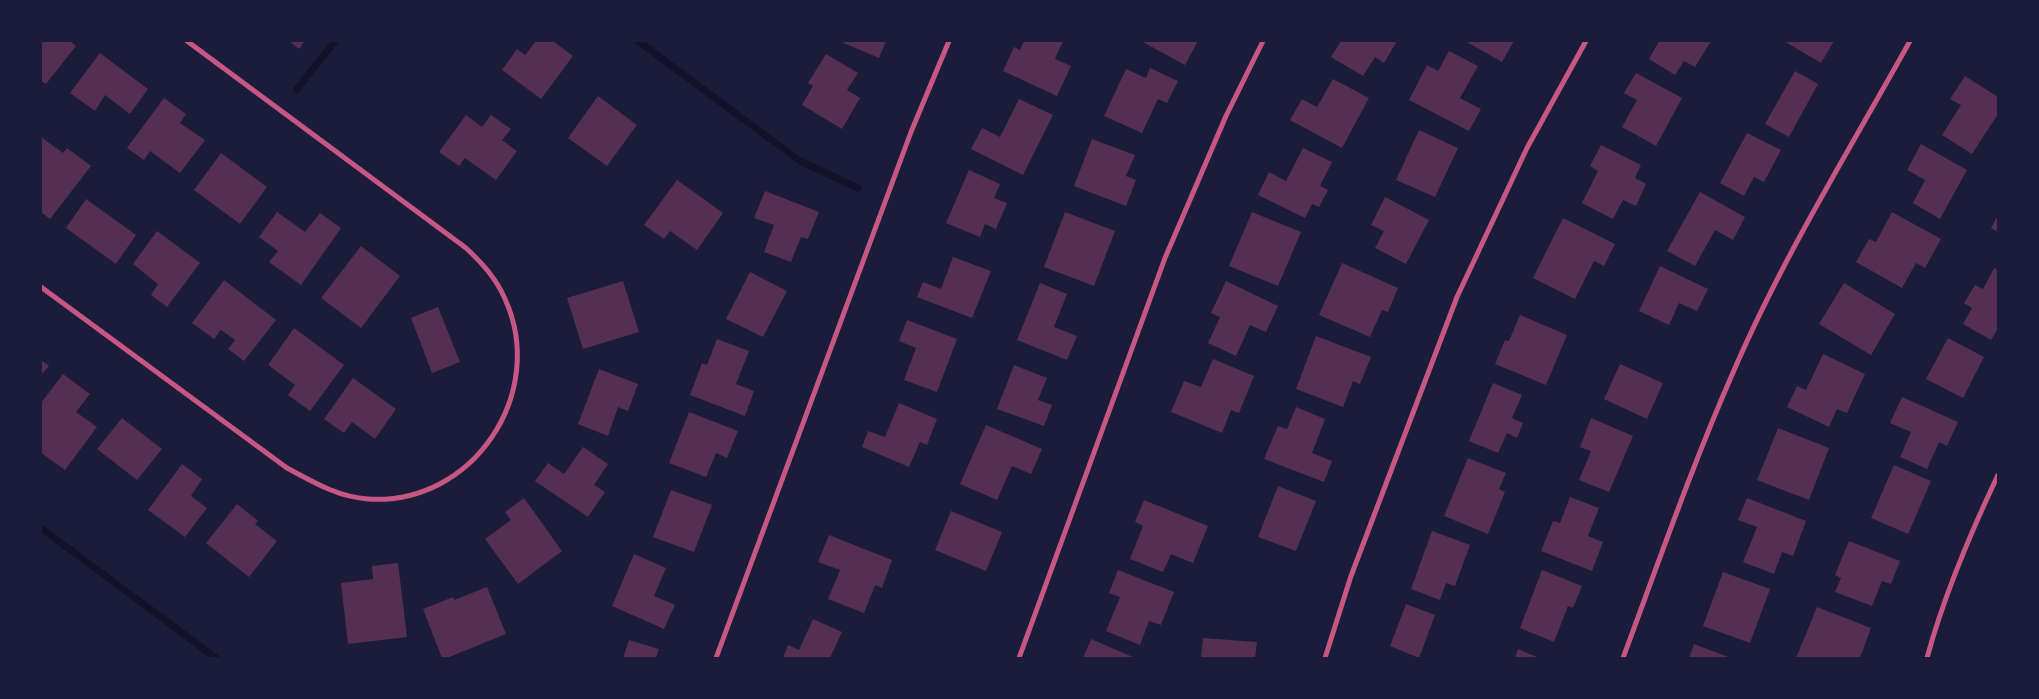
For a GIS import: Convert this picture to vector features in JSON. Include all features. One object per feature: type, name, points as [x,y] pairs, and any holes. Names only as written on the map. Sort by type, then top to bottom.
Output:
[{"type":"street","points":[[41,287],[287,468],[318,485],[346,495],[368,499],[391,498],[414,494],[435,486],[455,475],[472,461],[488,444],[500,425],[509,404],[514,382],[517,349],[515,332],[506,300],[489,272],[466,248],[186,41]]},
{"type":"street","points":[[716,658],[911,132],[949,41]]},
{"type":"street","points":[[1019,658],[1165,258],[1226,116],[1262,41]]},
{"type":"street","points":[[1325,658],[1351,576],[1457,297],[1526,148],[1586,41]]},
{"type":"street","points":[[1623,658],[1697,459],[1735,367],[1778,277],[1910,41]]},
{"type":"street","points":[[1927,658],[1943,606],[1979,515],[1998,475]]},
{"type":"building","points":[[41,41],[70,41],[76,46],[46,84],[41,81]]},
{"type":"building","points":[[289,41],[305,41],[299,49]]},
{"type":"building","points":[[536,41],[553,41],[573,56],[541,99],[502,70],[517,49],[525,55]]},
{"type":"building","points":[[839,41],[886,41],[879,58]]},
{"type":"building","points":[[1024,41],[1063,41],[1055,59],[1071,66],[1057,96],[1003,71],[1014,47],[1020,50]]},
{"type":"building","points":[[1141,41],[1198,41],[1185,65]]},
{"type":"building","points":[[1341,41],[1397,41],[1384,63],[1375,57],[1363,76],[1331,57]]},
{"type":"building","points":[[1465,41],[1514,41],[1502,62]]},
{"type":"building","points":[[1659,41],[1711,41],[1695,67],[1684,61],[1675,75],[1649,59]]},
{"type":"building","points":[[1784,41],[1834,41],[1821,63]]},
{"type":"building","points":[[1449,51],[1478,66],[1460,98],[1481,109],[1469,131],[1409,100],[1427,65],[1438,71]]},
{"type":"building","points":[[100,53],[148,89],[130,114],[105,95],[95,111],[70,93]]},
{"type":"building","points":[[826,54],[858,73],[847,90],[860,98],[842,129],[802,105],[813,86],[808,83]]},
{"type":"building","points":[[1150,68],[1178,81],[1167,103],[1158,99],[1142,133],[1104,116],[1126,69],[1146,78]]},
{"type":"building","points":[[1795,71],[1818,84],[1789,137],[1765,124]]},
{"type":"building","points":[[1636,73],[1682,98],[1656,146],[1622,127],[1637,100],[1624,93]]},
{"type":"building","points":[[1965,76],[1998,97],[1998,114],[1972,154],[1942,135],[1961,105],[1950,99]]},
{"type":"building","points":[[1333,79],[1369,98],[1342,148],[1290,120],[1302,99],[1317,107]]},
{"type":"building","points":[[598,96],[637,125],[607,166],[568,138]]},
{"type":"building","points":[[164,98],[186,114],[180,123],[205,140],[180,173],[150,151],[144,160],[127,148]]},
{"type":"building","points":[[1019,99],[1053,115],[1023,175],[971,149],[982,128],[1000,137]]},
{"type":"building","points":[[466,115],[482,127],[491,115],[511,129],[502,140],[517,151],[496,180],[465,158],[459,166],[439,152]]},
{"type":"building","points":[[1419,130],[1458,148],[1435,197],[1396,180]]},
{"type":"building","points":[[1747,133],[1781,150],[1764,182],[1754,177],[1744,196],[1720,183]]},
{"type":"building","points":[[41,137],[63,153],[67,148],[91,166],[50,219],[41,212]]},
{"type":"building","points":[[1092,139],[1135,155],[1126,176],[1136,180],[1126,206],[1074,186]]},
{"type":"building","points":[[1921,144],[1967,170],[1940,219],[1913,203],[1925,180],[1907,170]]},
{"type":"building","points":[[1601,145],[1641,165],[1635,178],[1646,184],[1636,206],[1623,200],[1613,219],[1582,203],[1598,171],[1590,166]]},
{"type":"building","points":[[1303,148],[1332,162],[1320,186],[1328,190],[1319,207],[1312,204],[1305,218],[1258,195],[1269,172],[1286,181]]},
{"type":"building","points":[[221,153],[267,187],[240,224],[194,190]]},
{"type":"building","points":[[969,170],[1000,184],[994,198],[1007,203],[996,229],[985,224],[980,237],[946,223]]},
{"type":"building","points":[[677,180],[723,213],[697,250],[670,231],[664,239],[644,225]]},
{"type":"building","points":[[765,191],[819,212],[808,239],[801,237],[791,262],[764,252],[774,225],[754,218]]},
{"type":"building","points":[[1700,192],[1745,217],[1733,240],[1715,230],[1695,266],[1667,251]]},
{"type":"building","points":[[1385,197],[1429,220],[1406,264],[1375,248],[1384,231],[1371,225]]},
{"type":"building","points":[[86,199],[136,235],[116,264],[66,228]]},
{"type":"building","points":[[277,212],[305,232],[320,213],[341,228],[301,285],[269,262],[278,251],[259,237]]},
{"type":"building","points":[[1065,212],[1115,231],[1094,286],[1044,267]]},
{"type":"building","points":[[1252,212],[1301,232],[1278,286],[1229,266]]},
{"type":"building","points":[[1892,212],[1941,239],[1925,268],[1916,263],[1902,288],[1856,262],[1869,239],[1876,242]]},
{"type":"building","points":[[1998,215],[1998,232],[1991,228]]},
{"type":"building","points":[[1563,218],[1615,244],[1604,266],[1594,261],[1575,299],[1533,278]]},
{"type":"building","points":[[157,231],[200,263],[167,307],[151,295],[158,284],[133,264]]},
{"type":"building","points":[[361,246],[400,276],[361,328],[321,298]]},
{"type":"building","points":[[953,257],[991,271],[972,318],[917,297],[923,282],[941,289]]},
{"type":"building","points":[[1342,263],[1398,288],[1388,312],[1382,310],[1370,337],[1319,315]]},
{"type":"building","points":[[1660,266],[1708,289],[1697,311],[1679,303],[1669,325],[1639,311]]},
{"type":"building","points":[[1994,268],[1998,270],[1998,328],[1991,340],[1963,324],[1972,308],[1964,303],[1975,285],[1983,289]]},
{"type":"building","points":[[750,272],[787,291],[763,337],[726,319]]},
{"type":"building","points":[[224,280],[276,320],[244,361],[228,349],[235,340],[221,330],[214,339],[192,323]]},
{"type":"building","points":[[623,281],[639,332],[583,349],[567,298]]},
{"type":"building","points":[[1226,281],[1278,306],[1266,332],[1250,325],[1236,356],[1208,343],[1220,317],[1211,313]]},
{"type":"building","points":[[1040,283],[1067,294],[1054,327],[1077,336],[1067,360],[1017,340]]},
{"type":"building","points":[[1844,283],[1895,314],[1871,355],[1819,324]]},
{"type":"building","points":[[438,307],[460,362],[432,373],[411,318]]},
{"type":"building","points":[[1520,315],[1567,335],[1546,385],[1495,364],[1505,340],[1509,341]]},
{"type":"building","points":[[907,320],[957,339],[937,392],[904,380],[916,348],[899,341]]},
{"type":"building","points":[[294,328],[344,365],[310,411],[288,395],[295,385],[268,365]]},
{"type":"building","points":[[1316,336],[1371,357],[1360,384],[1353,381],[1343,407],[1296,389]]},
{"type":"building","points":[[1948,338],[1984,357],[1963,398],[1926,379]]},
{"type":"building","points":[[717,339],[749,351],[736,384],[754,391],[745,416],[690,395],[702,363],[707,365]]},
{"type":"building","points":[[1823,354],[1865,374],[1847,413],[1837,409],[1829,427],[1787,407],[1797,386],[1806,390]]},
{"type":"building","points":[[1213,359],[1254,376],[1239,413],[1231,410],[1222,433],[1171,412],[1184,381],[1201,387]]},
{"type":"building","points":[[41,360],[49,366],[41,375]]},
{"type":"building","points":[[1620,364],[1663,383],[1647,419],[1604,399]]},
{"type":"building","points":[[1014,365],[1047,378],[1038,400],[1052,405],[1044,426],[997,409]]},
{"type":"building","points":[[599,369],[638,384],[628,411],[618,407],[608,436],[578,424]]},
{"type":"building","points":[[63,374],[90,394],[76,412],[97,427],[65,470],[41,453],[41,403]]},
{"type":"building","points":[[353,378],[396,409],[375,439],[352,422],[344,433],[324,419]]},
{"type":"building","points":[[1493,383],[1522,395],[1512,418],[1523,423],[1517,438],[1507,433],[1498,453],[1469,441]]},
{"type":"building","points":[[1902,397],[1958,422],[1947,446],[1939,442],[1927,469],[1900,457],[1911,432],[1890,423]]},
{"type":"building","points":[[899,403],[937,419],[927,445],[920,442],[909,467],[862,447],[868,431],[885,437]]},
{"type":"building","points":[[1296,407],[1325,419],[1312,453],[1332,461],[1324,482],[1264,459],[1278,426],[1287,429]]},
{"type":"building","points":[[689,412],[738,431],[727,458],[716,453],[706,477],[669,463]]},
{"type":"building","points":[[122,418],[162,449],[137,480],[97,449]]},
{"type":"building","points":[[1591,418],[1633,436],[1609,492],[1579,480],[1591,451],[1580,447]]},
{"type":"building","points":[[986,425],[1042,449],[1031,474],[1012,466],[997,500],[960,484]]},
{"type":"building","points":[[1778,428],[1829,448],[1809,500],[1757,480]]},
{"type":"building","points":[[583,447],[608,464],[594,485],[605,492],[588,517],[535,481],[548,463],[564,474]]},
{"type":"building","points":[[1468,458],[1506,473],[1499,489],[1505,492],[1488,534],[1444,516]]},
{"type":"building","points":[[182,464],[202,479],[191,496],[207,508],[185,537],[148,510]]},
{"type":"building","points":[[1894,465],[1931,481],[1908,534],[1871,518]]},
{"type":"building","points":[[1278,486],[1316,501],[1296,551],[1258,537]]},
{"type":"building","points":[[671,490],[712,505],[694,552],[653,537]]},
{"type":"building","points":[[1570,497],[1599,508],[1588,536],[1603,542],[1592,571],[1541,551],[1553,521],[1560,523]]},
{"type":"building","points":[[524,498],[562,551],[518,584],[485,539],[511,520],[505,512]]},
{"type":"building","points":[[1747,498],[1806,521],[1793,556],[1782,552],[1774,574],[1743,562],[1757,527],[1738,520]]},
{"type":"building","points":[[1144,500],[1208,526],[1193,563],[1171,554],[1163,572],[1130,559],[1143,526],[1135,522]]},
{"type":"building","points":[[237,504],[258,521],[255,524],[277,541],[249,577],[206,543]]},
{"type":"building","points":[[951,511],[1002,532],[986,571],[935,550]]},
{"type":"building","points":[[1432,531],[1470,545],[1455,586],[1446,583],[1440,600],[1411,589]]},
{"type":"building","points":[[829,535],[892,560],[882,588],[875,585],[864,613],[828,599],[840,570],[818,562]]},
{"type":"building","points":[[1849,541],[1900,561],[1891,584],[1882,581],[1872,606],[1835,592],[1841,578],[1835,575]]},
{"type":"building","points":[[634,554],[666,568],[654,596],[675,605],[664,629],[612,606]]},
{"type":"building","points":[[398,563],[407,637],[348,644],[341,583],[373,579],[372,566]]},
{"type":"building","points":[[1118,570],[1174,592],[1161,625],[1149,621],[1140,645],[1106,631],[1120,597],[1109,593]]},
{"type":"building","points":[[1542,570],[1582,586],[1573,608],[1568,606],[1554,642],[1520,628]]},
{"type":"building","points":[[1723,572],[1770,589],[1750,643],[1703,626]]},
{"type":"building","points":[[487,587],[506,634],[447,658],[442,658],[423,609],[453,597],[454,600]]},
{"type":"building","points":[[1406,604],[1435,615],[1419,658],[1390,646]]},
{"type":"building","points":[[1817,607],[1871,628],[1860,658],[1796,658]]},
{"type":"building","points":[[813,619],[842,632],[830,658],[783,658],[788,645],[799,650]]},
{"type":"building","points":[[1203,638],[1257,642],[1255,658],[1201,658]]},
{"type":"building","points":[[1091,639],[1135,658],[1083,658]]},
{"type":"building","points":[[629,640],[659,649],[656,658],[623,658]]},
{"type":"building","points":[[1694,644],[1731,658],[1689,658]]},
{"type":"building","points":[[1518,649],[1539,658],[1515,658]]},
{"type":"waterway","points":[[297,89],[335,41]]},
{"type":"waterway","points":[[638,41],[800,161],[858,188]]},
{"type":"waterway","points":[[41,528],[216,658]]}]
